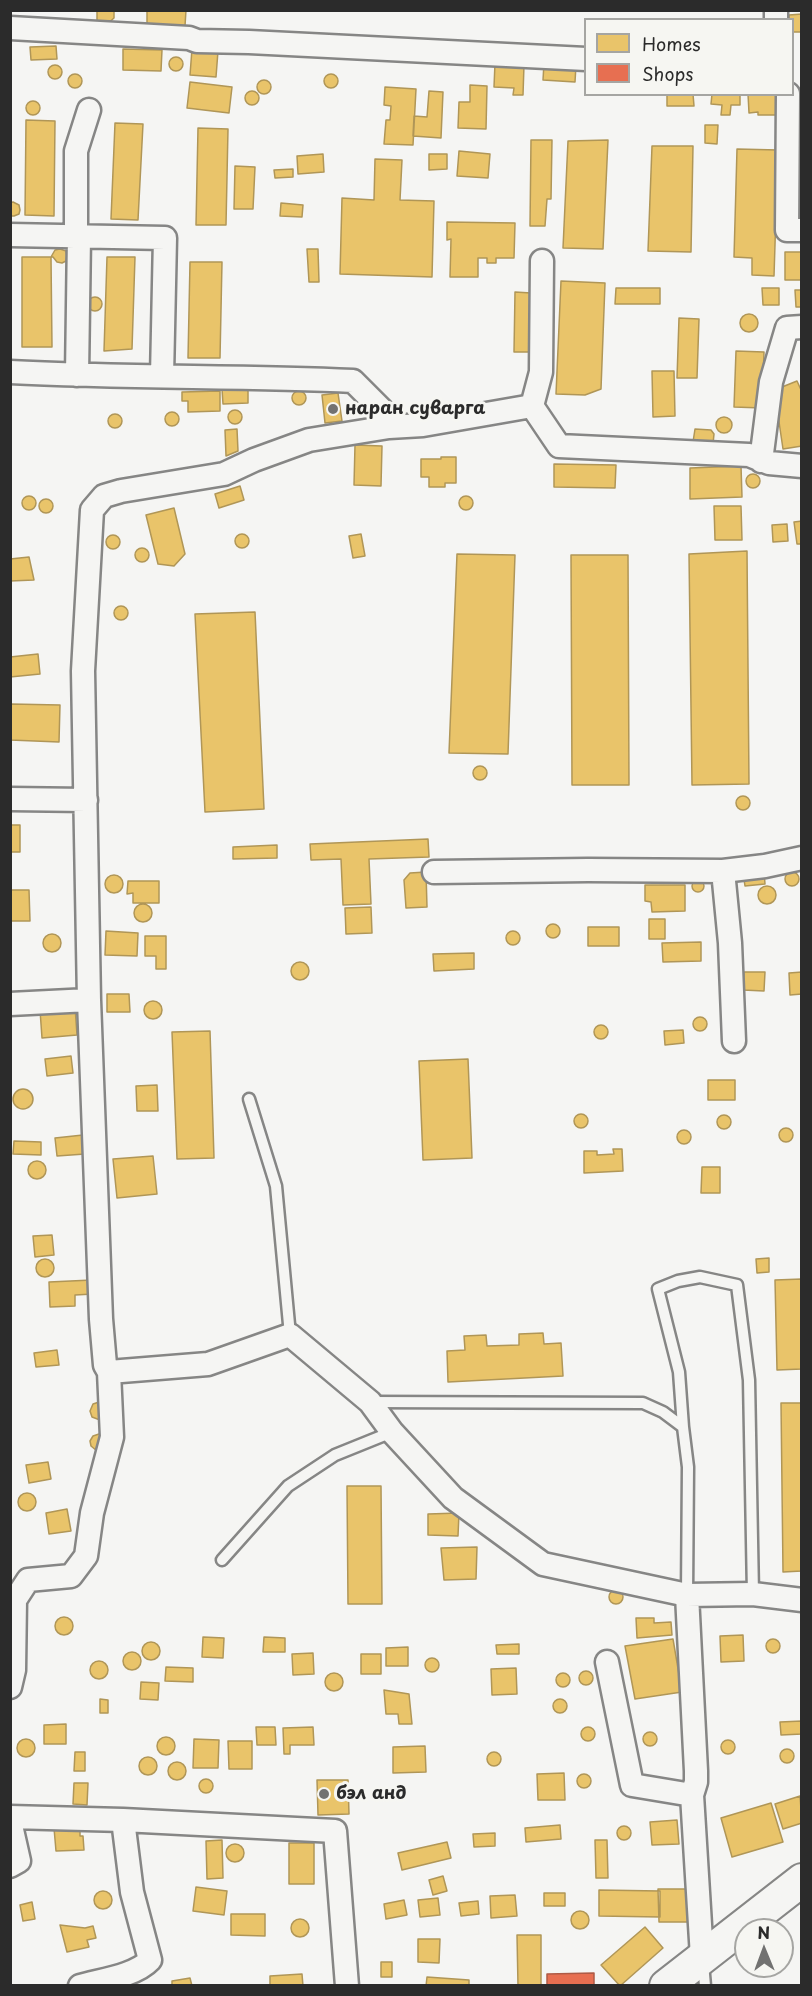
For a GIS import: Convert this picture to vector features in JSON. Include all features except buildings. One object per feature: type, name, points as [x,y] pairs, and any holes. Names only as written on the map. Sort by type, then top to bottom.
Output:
[{"type":"main road","points":[[666,1986],[704,1971],[801,1880]]},
{"type":"street","points":[[10,28],[189,38],[197,42],[249,42],[584,59]]},
{"type":"street","points":[[788,96],[787,230],[801,230]]},
{"type":"street","points":[[77,375],[76,151],[89,110]]},
{"type":"street","points":[[10,235],[165,238],[162,376]]},
{"type":"street","points":[[542,261],[541,372],[532,406],[559,446],[749,455],[777,465],[801,466]]},
{"type":"street","points":[[761,461],[771,382],[787,328],[801,327]]},
{"type":"street","points":[[10,372],[77,375],[243,376],[353,381],[382,410],[389,427]]},
{"type":"street","points":[[10,1687],[14,1670],[15,1600],[28,1580],[71,1576],[86,1556],[92,1513],[112,1437],[109,1372],[105,1365],[101,1319],[89,1000],[83,671],[92,510],[104,496],[121,491],[224,474],[254,460],[309,440],[389,427],[423,425],[532,406]]},
{"type":"street","points":[[10,799],[86,800]]},
{"type":"street","points":[[434,872],[723,871],[765,866],[801,858]]},
{"type":"street","points":[[723,871],[730,943],[734,1041]]},
{"type":"street","points":[[10,1004],[89,1000]]},
{"type":"street","points":[[109,1372],[208,1364],[290,1335],[370,1402],[392,1432],[453,1498],[543,1564],[687,1595],[753,1594],[801,1600]]},
{"type":"street","points":[[687,1595],[696,1771],[696,1782],[692,1795],[704,1971]]},
{"type":"street","points":[[607,1662],[632,1785],[692,1795]]},
{"type":"street","points":[[10,1866],[19,1861],[10,1819],[123,1820],[334,1831],[347,1986]]},
{"type":"street","points":[[80,1986],[132,1972],[143,1967],[150,1960],[132,1892],[123,1820]]},
{"type":"lane","points":[[249,1099],[276,1186],[290,1335]]},
{"type":"lane","points":[[687,1595],[688,1467],[679,1372],[658,1289],[678,1281],[700,1277],[737,1286],[749,1380],[753,1594]]},
{"type":"lane","points":[[370,1402],[643,1403],[663,1412],[683,1427]]},
{"type":"lane","points":[[222,1560],[288,1486],[335,1455],[392,1432]]},
{"type":"place","name":"наран суварга","points":[[333,409]]},
{"type":"place","name":"бэл анд","points":[[324,1794]]}]
